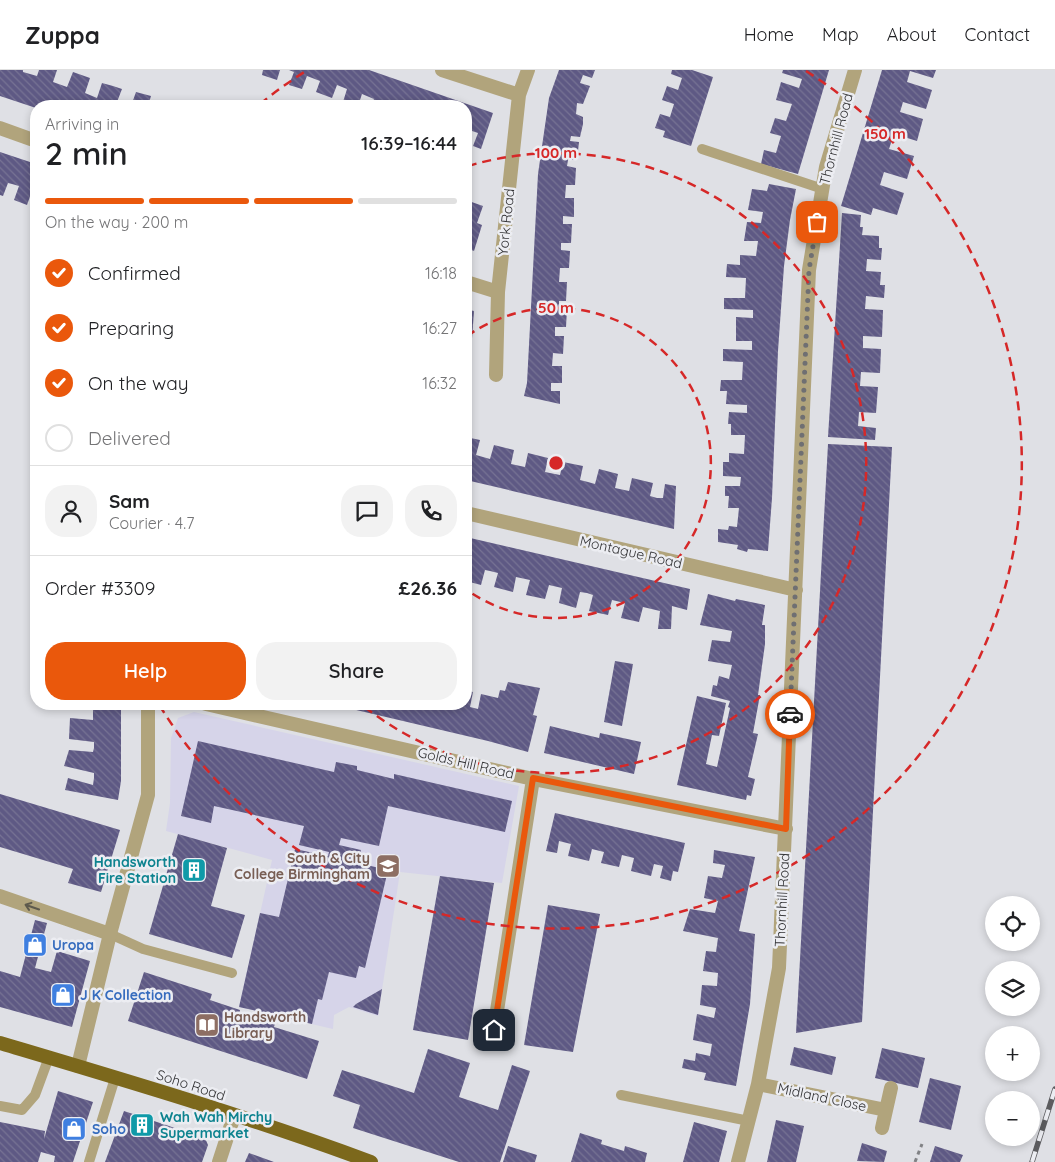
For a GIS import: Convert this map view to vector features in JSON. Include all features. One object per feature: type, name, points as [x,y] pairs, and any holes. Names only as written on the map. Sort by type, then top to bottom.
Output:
[{"type":"highway","name":"Soho Road","points":[[0,1043],[234,1116],[371,1162]]},
{"type":"street","points":[[442,70],[519,96]]},
{"type":"street","name":"York Road","points":[[496,375],[498,292],[519,96],[528,70]]},
{"type":"street","name":"Thornhill Road","points":[[738,1162],[758,1084],[779,968],[809,270],[826,167],[855,70]]},
{"type":"street","points":[[0,128],[30,140]]},
{"type":"street","points":[[472,284],[498,292]]},
{"type":"street","name":"Montague Road","points":[[472,514],[796,590]]},
{"type":"street","points":[[78,1066],[110,934],[148,796],[148,710]]},
{"type":"street","name":"Golds Hill Road","points":[[233,710],[533,778],[786,829]]},
{"type":"street","points":[[494,1030],[533,778]]},
{"type":"street","points":[[0,896],[110,934]]},
{"type":"street","name":"Midland Close","points":[[758,1084],[886,1110]]},
{"type":"street","name":"Midland Close","points":[[882,1128],[892,1088]]},
{"type":"street","points":[[219,1162],[234,1116]]},
{"type":"lane","points":[[702,149],[823,189]]},
{"type":"lane","points":[[110,934],[143,949],[232,973]]},
{"type":"lane","points":[[0,1106],[22,1110],[35,1095],[49,1057]]},
{"type":"lane","points":[[89,1162],[115,1078]]},
{"type":"lane","points":[[621,1095],[749,1121]]},
{"type":"path","points":[[916,1162],[922,1144]]},
{"type":"shaded area","name":"South & City College Birmingham","points":[[194,712],[519,786],[502,883],[400,872],[378,1016],[349,1007],[334,1015],[333,1029],[239,1007],[272,860],[166,831],[170,803],[171,738],[178,718]]},
{"type":"building","points":[[0,70],[23,70],[23,72],[37,76],[39,70],[57,70],[53,82],[67,87],[73,72],[90,78],[85,93],[97,98],[102,83],[122,89],[118,100],[30,100],[30,106],[0,96]]},
{"type":"building","points":[[263,70],[280,70],[277,80],[262,75]]},
{"type":"building","points":[[289,70],[369,70],[456,100],[374,100],[362,94],[360,100],[344,100],[347,89],[337,85],[332,98],[316,92],[320,81],[307,76],[302,89],[289,85],[294,72]]},
{"type":"building","points":[[559,70],[595,70],[592,78],[583,75],[580,83],[590,86],[583,104],[577,103],[576,114],[583,117],[580,137],[571,136],[570,141],[579,142],[577,160],[568,160],[567,166],[576,168],[575,185],[566,185],[565,198],[574,198],[574,217],[563,216],[563,224],[572,224],[571,243],[561,243],[561,250],[570,251],[569,268],[560,268],[559,282],[567,282],[566,301],[559,301],[559,308],[567,309],[566,327],[555,327],[555,336],[564,336],[563,354],[553,353],[552,366],[562,366],[562,383],[551,383],[551,391],[560,391],[560,404],[524,396],[527,383],[538,174],[549,98]]},
{"type":"building","points":[[672,70],[692,70],[713,77],[691,146],[663,137],[665,131],[655,128],[660,114],[670,117],[674,104],[662,100],[667,86],[678,90],[682,78],[671,74]]},
{"type":"building","points":[[783,70],[829,70],[798,174],[761,164],[764,150],[776,153],[781,136],[770,133],[775,118],[786,121],[792,104],[776,100],[781,82],[799,88],[802,79],[782,73]]},
{"type":"building","points":[[882,70],[936,70],[933,78],[910,71],[907,82],[932,90],[926,109],[903,102],[900,112],[923,119],[917,141],[894,134],[889,149],[914,156],[907,179],[884,172],[880,185],[904,193],[897,215],[873,208],[871,215],[841,206]]},
{"type":"building","points":[[136,92],[151,96],[150,100],[133,100]]},
{"type":"building","points":[[472,106],[493,113],[481,149],[473,146],[478,133],[472,131]]},
{"type":"building","points":[[0,152],[30,162],[30,197],[27,205],[14,200],[19,186],[8,183],[3,196],[0,195]]},
{"type":"building","points":[[769,184],[796,189],[784,266],[768,551],[748,549],[747,552],[737,549],[738,545],[718,542],[718,529],[728,530],[729,526],[737,527],[739,508],[728,508],[729,496],[725,496],[725,486],[740,486],[741,477],[723,476],[723,462],[729,462],[729,453],[744,454],[745,435],[731,435],[731,424],[728,424],[729,412],[747,413],[747,405],[726,404],[727,391],[720,391],[721,380],[742,380],[743,362],[723,361],[723,349],[752,350],[752,341],[736,341],[736,317],[753,318],[753,310],[724,309],[724,298],[745,298],[746,278],[726,277],[727,264],[740,265],[740,255],[756,256],[758,241],[744,241],[747,222],[761,223],[763,212],[748,210],[752,189],[767,191]]},
{"type":"building","points":[[472,202],[483,206],[477,223],[482,225],[474,251],[472,250]]},
{"type":"building","points":[[842,213],[861,215],[860,227],[863,227],[862,235],[879,236],[879,248],[882,248],[881,260],[867,259],[866,271],[881,272],[880,285],[885,285],[884,298],[866,296],[865,309],[883,310],[882,337],[863,336],[863,348],[881,349],[880,373],[861,372],[860,386],[878,387],[876,413],[859,412],[858,426],[876,428],[875,440],[828,437]]},
{"type":"building","points":[[472,310],[474,311],[472,338]]},
{"type":"building","points":[[472,438],[480,440],[476,455],[490,459],[494,445],[514,450],[511,464],[525,467],[528,453],[548,458],[545,472],[560,475],[563,462],[583,466],[580,480],[595,484],[599,469],[618,474],[615,488],[629,491],[632,478],[653,483],[650,496],[657,498],[663,498],[665,484],[676,486],[674,529],[472,481]]},
{"type":"building","points":[[828,444],[892,447],[862,1022],[796,1033]]},
{"type":"building","points":[[472,538],[690,589],[687,610],[672,606],[671,629],[658,629],[660,611],[643,607],[639,622],[621,618],[625,603],[612,600],[608,615],[589,611],[593,595],[580,592],[576,608],[559,603],[562,588],[549,585],[545,599],[526,595],[530,580],[516,577],[513,592],[494,587],[498,573],[485,570],[481,585],[472,583]]},
{"type":"building","points":[[708,594],[735,601],[736,599],[765,605],[762,625],[765,625],[765,644],[758,695],[760,695],[753,733],[758,734],[748,777],[755,779],[751,796],[747,795],[746,800],[677,785],[697,696],[726,703],[719,736],[712,735],[706,764],[717,767],[730,708],[728,707],[730,701],[711,696],[713,685],[717,686],[719,676],[729,679],[732,665],[708,661],[712,640],[730,642],[732,631],[700,625]]},
{"type":"building","points":[[615,661],[633,664],[622,726],[604,722]]},
{"type":"building","points":[[508,682],[540,688],[533,715],[537,716],[528,752],[356,710],[472,710],[472,708],[478,709],[481,694],[498,698],[500,690],[505,691]]},
{"type":"building","points":[[93,710],[121,710],[121,781],[118,800],[65,790],[68,778],[93,785],[94,773],[64,766],[69,750],[93,752],[94,748],[94,742],[69,739],[70,718],[93,720]]},
{"type":"building","points":[[550,726],[599,738],[600,733],[641,742],[634,774],[544,753]]},
{"type":"building","points":[[198,741],[334,772],[336,762],[357,766],[357,770],[394,779],[394,774],[512,801],[505,832],[388,806],[379,846],[341,838],[339,845],[361,850],[358,863],[388,870],[365,968],[359,966],[356,978],[329,972],[322,1000],[318,999],[312,1024],[277,1016],[274,1027],[319,1041],[307,1079],[128,1021],[144,972],[212,994],[210,1000],[240,1010],[239,1015],[263,1023],[266,1013],[239,1007],[260,913],[279,917],[295,849],[328,856],[329,852],[299,845],[304,826],[214,806],[211,823],[181,816]]},
{"type":"building","points":[[0,794],[120,830],[101,892],[68,883],[73,869],[0,847]]},
{"type":"building","points":[[555,813],[685,843],[678,872],[673,871],[671,881],[660,878],[663,866],[654,864],[651,876],[631,871],[634,858],[622,855],[619,867],[601,863],[604,852],[592,849],[589,861],[568,856],[571,844],[559,841],[557,853],[546,851]]},
{"type":"building","points":[[178,834],[227,848],[211,906],[245,915],[232,958],[149,934]]},
{"type":"building","points":[[714,850],[755,857],[739,931],[755,934],[750,1004],[736,1086],[704,1080],[706,1073],[682,1068],[684,1059],[695,1061],[696,1053],[710,1056],[712,1044],[693,1040],[697,1014],[714,1018],[716,1008],[700,1005],[702,985],[717,986],[718,973],[703,971],[706,951],[716,952],[718,938],[683,931],[690,909],[715,913],[718,901],[704,898],[708,876],[722,878],[725,865],[713,863]]},
{"type":"building","points":[[440,876],[494,883],[468,1040],[413,1030]]},
{"type":"building","points":[[548,905],[600,914],[573,1052],[524,1045]]},
{"type":"building","points":[[35,920],[47,923],[35,968],[51,972],[57,951],[90,961],[72,1027],[0,1007],[0,971],[20,977]]},
{"type":"building","points":[[382,989],[378,1015],[353,1007],[356,1004]]},
{"type":"building","points":[[794,1047],[836,1057],[832,1075],[790,1065]]},
{"type":"building","points":[[882,1048],[925,1058],[918,1088],[875,1078]]},
{"type":"building","points":[[428,1049],[470,1063],[459,1097],[498,1110],[512,1065],[530,1071],[500,1162],[459,1162],[353,1128],[360,1105],[333,1096],[342,1070],[414,1093]]},
{"type":"building","points":[[930,1078],[961,1086],[951,1130],[919,1122]]},
{"type":"building","points":[[58,1091],[93,1102],[73,1162],[54,1162],[55,1156],[41,1152],[38,1162],[0,1162],[0,1122],[45,1131],[44,1139]]},
{"type":"building","name":"Wah Wah Mirchy Supermarket","points":[[124,1111],[205,1138],[208,1145],[202,1162],[105,1162]]},
{"type":"building","points":[[776,1120],[804,1126],[796,1162],[767,1162]]},
{"type":"building","points":[[694,1122],[727,1131],[719,1162],[683,1162]]},
{"type":"building","points":[[580,1133],[602,1140],[601,1144],[624,1151],[625,1146],[647,1153],[645,1162],[571,1162]]},
{"type":"building","points":[[862,1143],[887,1151],[884,1162],[857,1161]]},
{"type":"building","points":[[508,1146],[537,1155],[535,1162],[503,1162]]},
{"type":"building","points":[[935,1146],[963,1155],[960,1162],[930,1162]]},
{"type":"building","points":[[249,1153],[274,1162],[245,1162]]},
{"type":"railway","points":[[1032,1162],[1055,1089]]},
{"type":"way so far","points":[[790,714],[809,270],[817,222]]},
{"type":"place","name":"South & City College Birmingham","points":[[388,866]]},
{"type":"place","name":"Handsworth Fire Station","points":[[194,870]]},
{"type":"place","name":"Uropa","points":[[35,945]]},
{"type":"place","name":"J K Collection","points":[[63,995]]},
{"type":"place","name":"Handsworth Library","points":[[207,1025]]},
{"type":"place","name":"Wah Wah Mirchy Supermarket","points":[[142,1125]]},
{"type":"place","name":"Soho","points":[[74,1129]]},
{"type":"route","points":[[494,1030],[533,778],[786,829],[790,714]]}]
